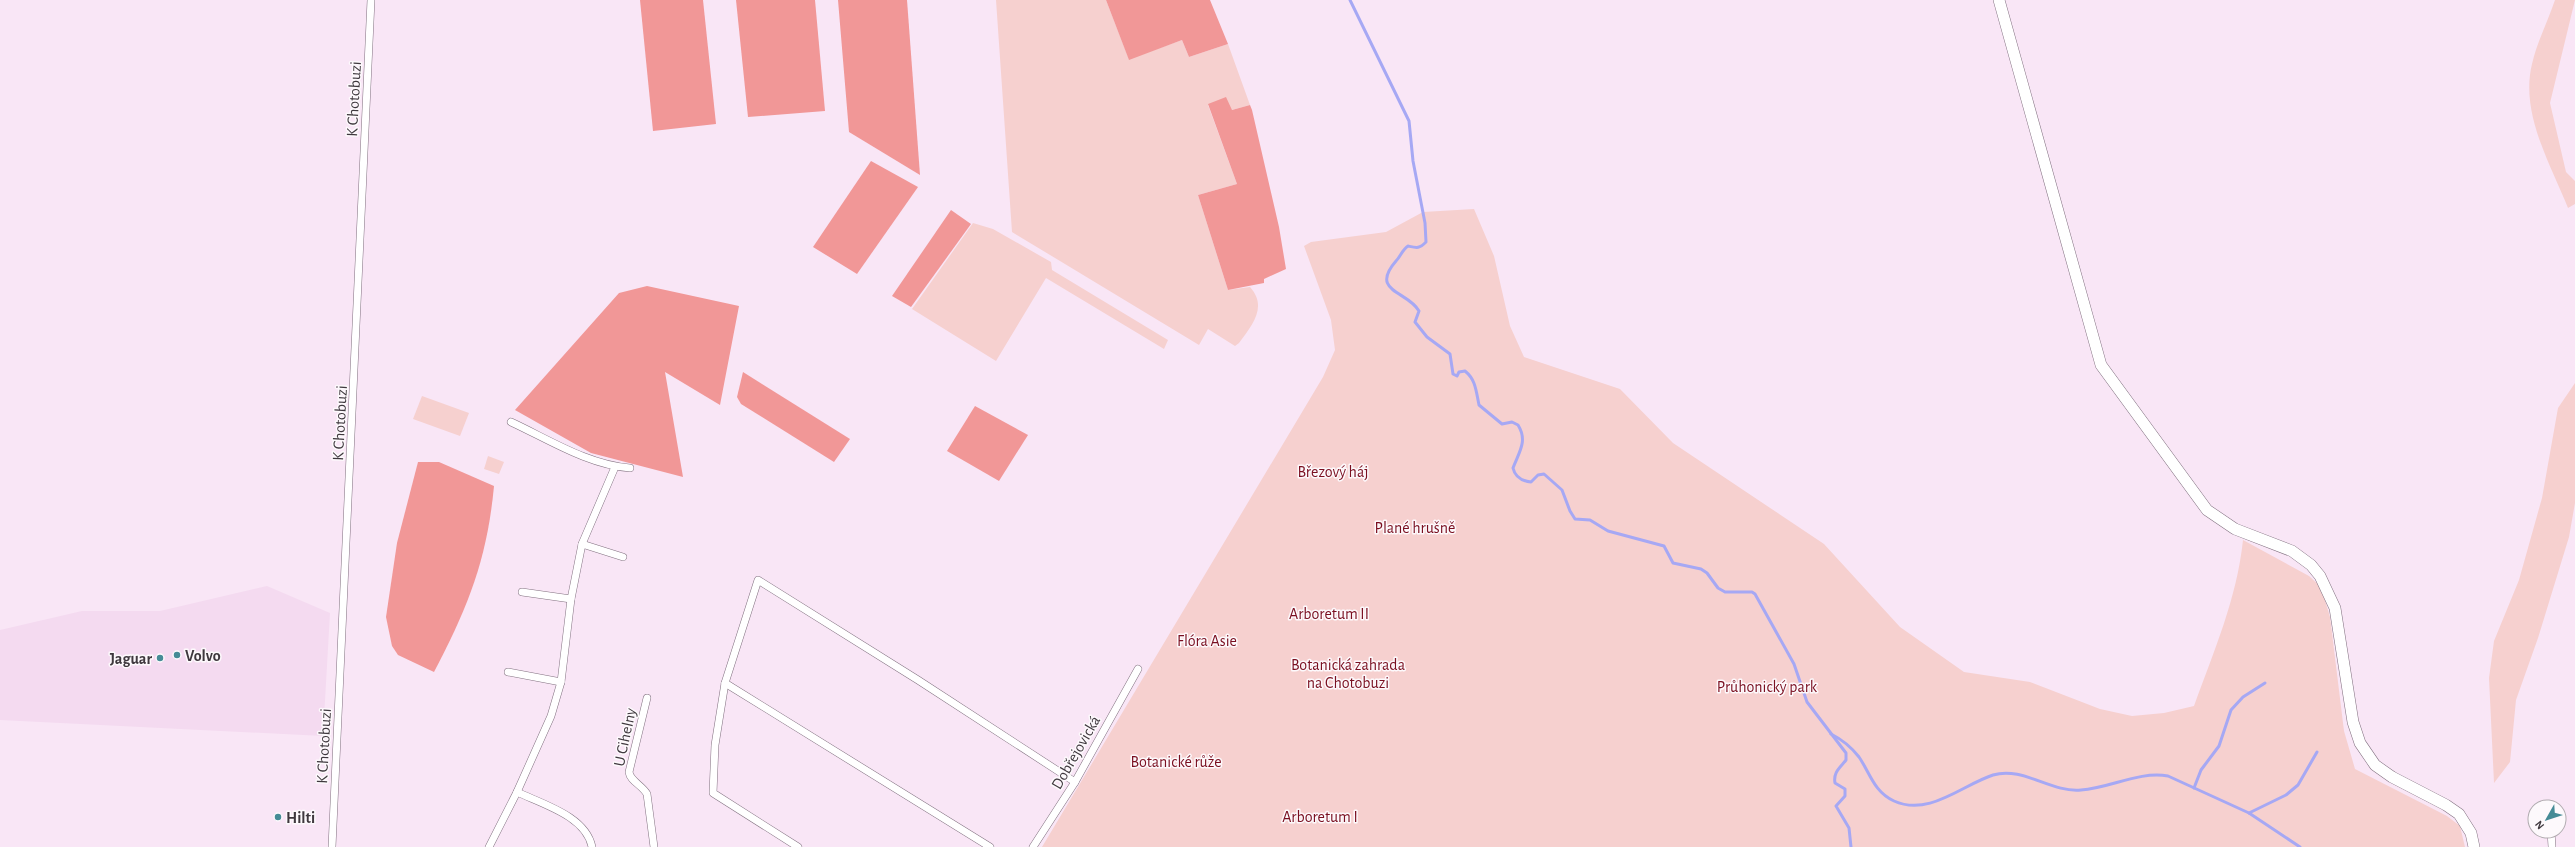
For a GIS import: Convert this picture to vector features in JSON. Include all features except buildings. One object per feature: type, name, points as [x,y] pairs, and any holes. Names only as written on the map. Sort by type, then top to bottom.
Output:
[{"type":"street","name":"K Chotobuzi","points":[[332,847],[372,0]]},
{"type":"street","points":[[1999,0],[2101,365],[2206,510],[2235,529],[2292,551],[2311,565],[2320,576],[2335,608],[2353,722],[2360,743],[2375,765],[2392,777],[2446,805],[2459,814],[2471,833],[2474,847]]},
{"type":"street","points":[[511,422],[574,453],[616,467],[630,468]]},
{"type":"street","points":[[489,847],[517,792],[551,716],[561,682],[571,599],[582,544],[616,467]]},
{"type":"street","points":[[582,544],[623,557]]},
{"type":"street","points":[[798,847],[713,792],[715,745],[726,683],[758,580],[918,680],[1075,782]]},
{"type":"street","points":[[522,592],[571,599]]},
{"type":"street","name":"Dobřejovická","points":[[1033,847],[1075,782],[1138,669]]},
{"type":"street","points":[[508,672],[561,682]]},
{"type":"street","points":[[726,683],[990,847]]},
{"type":"street","name":"U Cihelny","points":[[647,698],[629,772],[631,778],[641,785],[647,794],[654,847]]},
{"type":"street","points":[[517,792],[564,814],[581,826],[592,847]]},
{"type":"shaded area","points":[[640,0],[703,0],[716,124],[653,131]]},
{"type":"shaded area","points":[[736,0],[815,0],[825,111],[748,117]]},
{"type":"shaded area","points":[[838,0],[907,0],[920,175],[849,132]]},
{"type":"shaded area","points":[[1106,0],[1210,0],[1228,44],[1189,57],[1182,40],[1129,60]]},
{"type":"shaded area","points":[[1226,97],[1232,110],[1250,105],[1252,110],[1279,227],[1286,269],[1264,279],[1264,283],[1228,290],[1198,195],[1237,184],[1208,104]]},
{"type":"shaded area","points":[[871,161],[918,187],[857,274],[813,247]]},
{"type":"shaded area","points":[[951,210],[971,224],[911,307],[892,296]]},
{"type":"shaded area","points":[[647,286],[739,306],[720,405],[665,372],[683,477],[591,453],[515,410],[619,293]]},
{"type":"shaded area","points":[[743,372],[850,439],[834,462],[741,404],[737,397]]},
{"type":"shaded area","points":[[975,406],[1028,435],[999,481],[947,451]]},
{"type":"shaded area","points":[[418,462],[439,462],[494,486],[491,513],[486,537],[474,582],[457,626],[434,672],[398,655],[392,646],[386,617],[397,543]]},
{"type":"shaded area","points":[[267,586],[330,613],[323,736],[0,720],[0,630],[82,611],[160,611]]},
{"type":"green space","points":[[996,0],[1106,0],[1129,59],[1182,40],[1189,57],[1228,44],[1250,105],[1232,110],[1208,105],[1237,184],[1198,195],[1228,290],[1250,287],[1258,302],[1258,309],[1253,323],[1239,343],[1235,346],[1208,329],[1199,345],[1012,232]]},
{"type":"green space","points":[[2555,0],[2575,0],[2550,103],[2566,172],[2575,181],[2575,204],[2568,208],[2539,138],[2533,119],[2530,101],[2529,82],[2532,64]]},
{"type":"green space","name":"Průhonický park","points":[[1474,209],[1494,256],[1510,326],[1524,357],[1620,389],[1673,443],[1824,544],[1900,627],[1964,672],[2030,682],[2100,709],[2132,716],[2164,713],[2194,706],[2217,645],[2230,604],[2236,583],[2243,540],[2309,576],[2321,587],[2330,617],[2344,731],[2355,769],[2447,816],[2460,826],[2465,847],[1042,847],[1323,377],[1335,350],[1331,320],[1304,246],[1311,242],[1386,232],[1423,212]]},
{"type":"green space","points":[[973,223],[993,229],[1051,262],[1052,270],[1168,340],[1164,349],[1046,278],[996,361],[912,309]]},
{"type":"green space","points":[[2575,383],[2575,503],[2569,537],[2538,638],[2516,700],[2510,762],[2494,783],[2489,678],[2494,641],[2519,580],[2542,498],[2558,408]]},
{"type":"green space","points":[[422,396],[469,413],[460,436],[413,419]]},
{"type":"green space","points":[[488,456],[504,462],[499,474],[484,469]]},
{"type":"waterway","points":[[1350,0],[1409,121],[1413,161],[1425,223],[1426,242],[1420,247],[1408,246],[1404,249],[1389,271],[1387,279],[1389,285],[1393,290],[1414,304],[1419,311],[1415,322],[1427,337],[1450,354],[1453,374],[1457,376],[1459,372],[1465,371],[1469,374],[1475,386],[1479,405],[1502,424],[1512,422],[1518,425],[1522,436],[1522,446],[1513,468],[1515,474],[1519,478],[1531,482],[1538,475],[1544,474],[1562,490],[1570,511],[1575,519],[1590,520],[1608,531],[1664,546],[1673,563],[1701,569],[1707,573],[1718,588],[1725,592],[1752,592],[1755,594],[1794,664],[1807,702],[1846,753],[1846,760],[1835,776],[1835,783],[1845,789],[1845,796],[1836,806],[1849,828],[1851,847]]},
{"type":"waterway","points":[[2194,788],[2201,770],[2219,746],[2231,710],[2243,697],[2265,683]]},
{"type":"waterway","points":[[1831,734],[1850,747],[1859,757],[1873,782],[1882,793],[1894,801],[1907,805],[1920,805],[1933,802],[1945,798],[1993,775],[2004,773],[2015,774],[2070,790],[2092,789],[2146,776],[2168,776],[2249,813],[2300,847]]},
{"type":"waterway","points":[[2249,813],[2286,795],[2298,785],[2317,752]]},
{"type":"place","name":"Volvo","points":[[177,655]]},
{"type":"place","name":"Jaguar","points":[[160,658]]},
{"type":"place","name":"Hilti","points":[[278,817]]},
{"type":"park label","name":"Březový háj","points":[[1333,471]]},
{"type":"park label","name":"Plané hrušně","points":[[1415,527]]},
{"type":"park label","name":"Arboretum II","points":[[1329,613]]},
{"type":"park label","name":"Flóra Asie","points":[[1207,640]]},
{"type":"park label","name":"Botanická zahrada na Chotobuzi","points":[[1348,673]]},
{"type":"park label","name":"Botanické růže","points":[[1176,761]]},
{"type":"park label","name":"Arboretum I","points":[[1320,816]]}]
